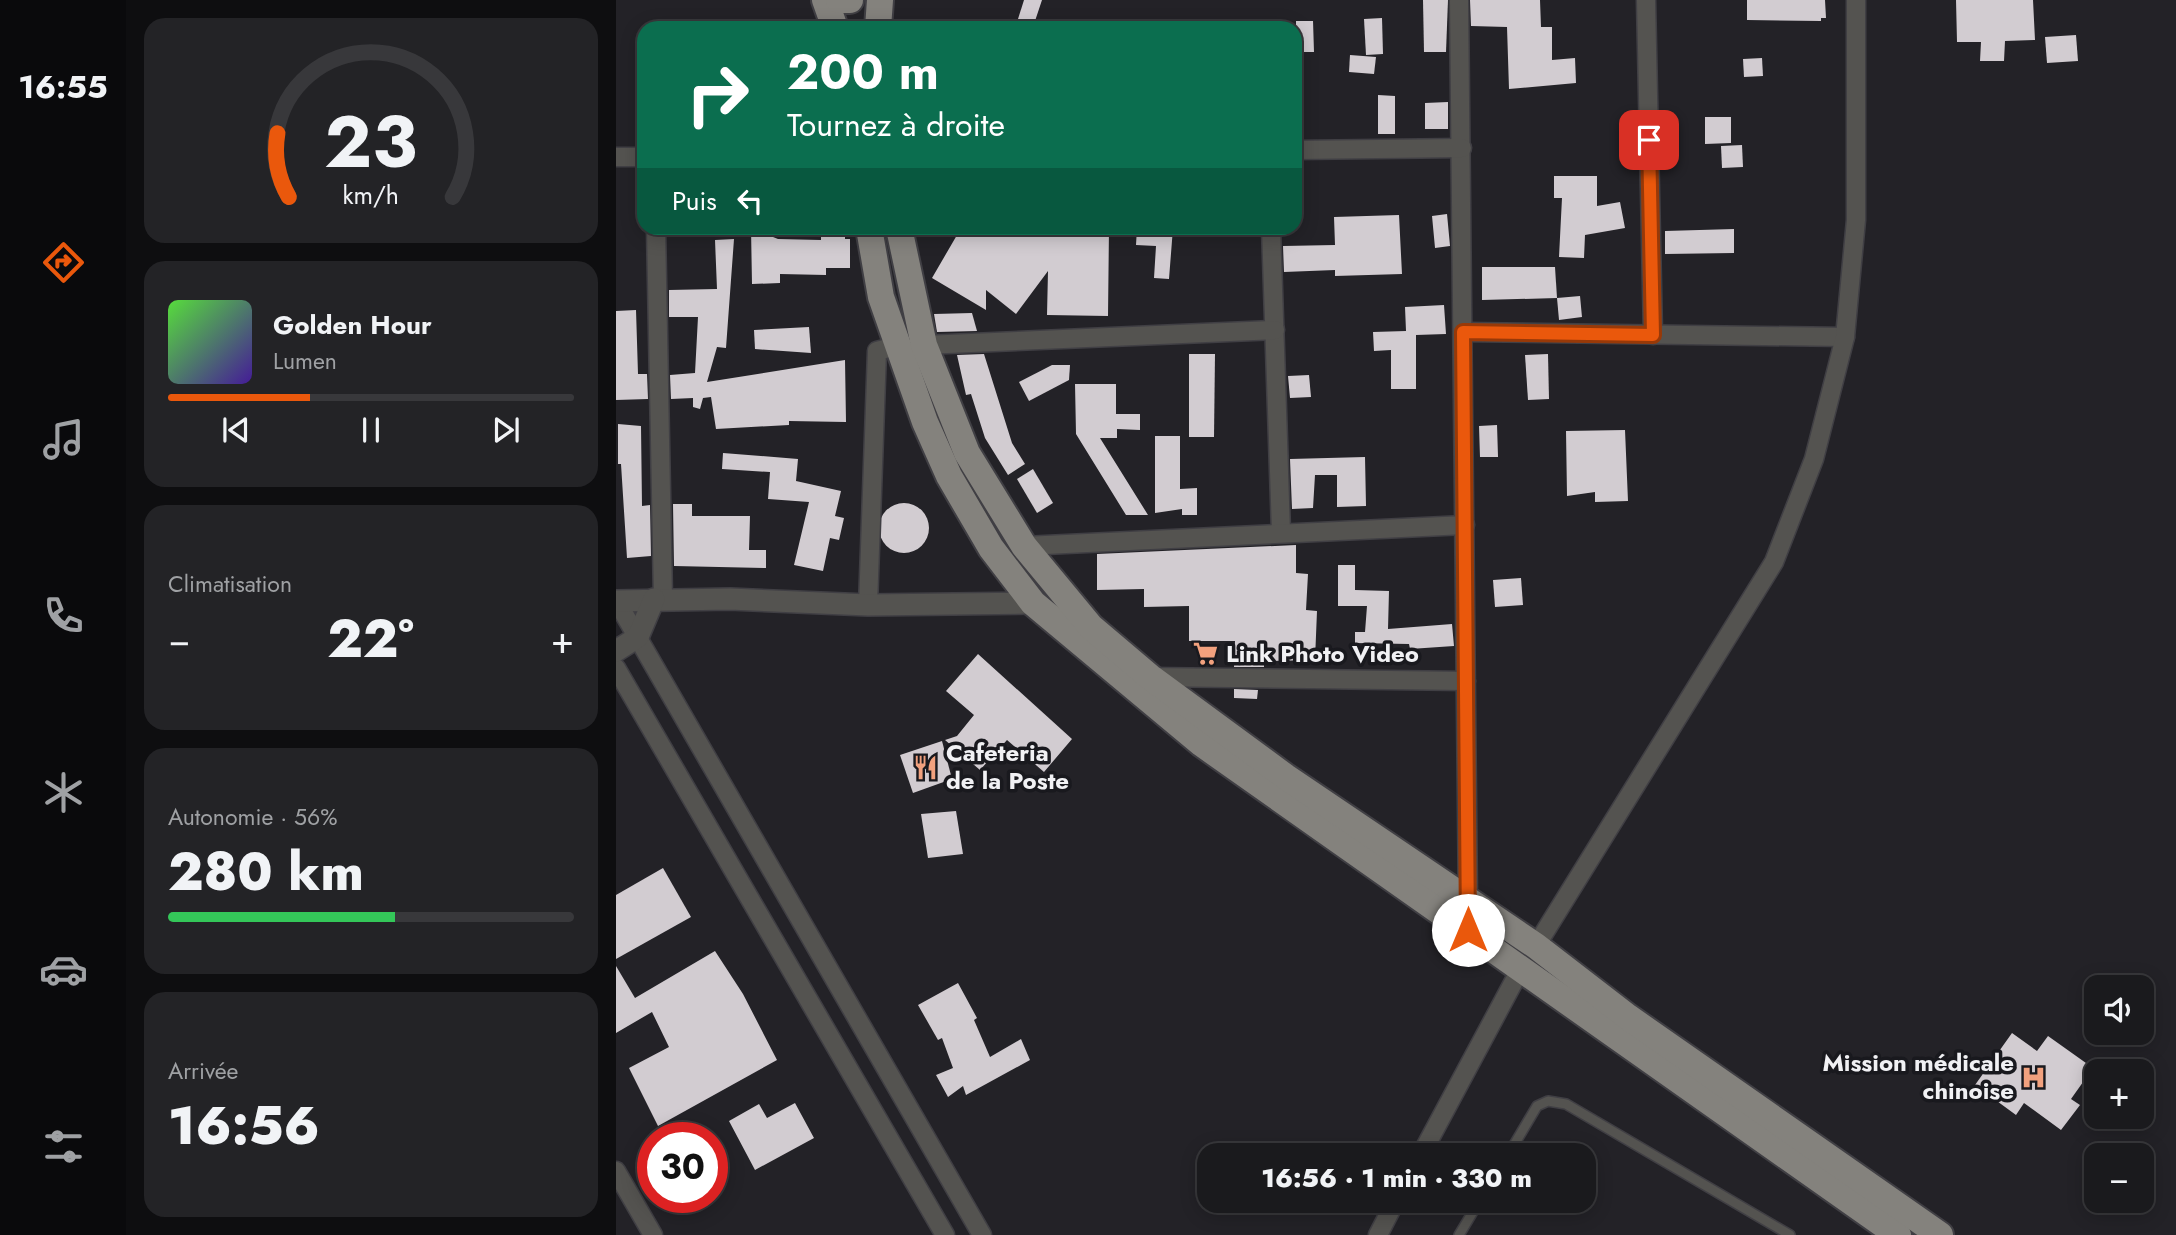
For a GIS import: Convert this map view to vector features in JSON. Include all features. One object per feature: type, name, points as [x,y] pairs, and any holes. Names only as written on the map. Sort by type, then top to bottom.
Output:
[{"type":"main road","points":[[825,0],[832,21]]},
{"type":"main road","points":[[839,0],[850,0]]},
{"type":"main road","points":[[878,21],[880,0]]},
{"type":"main road","points":[[870,235],[881,297],[896,346],[949,476],[991,548],[1033,603],[1202,744],[1898,1235]]},
{"type":"main road","points":[[900,235],[924,345],[967,453],[1024,546],[1091,627],[1150,677],[1286,777],[1468,898],[1628,1017],[1940,1235]]},
{"type":"street","points":[[1459,0],[1468,930]]},
{"type":"street","points":[[1646,0],[1653,335]]},
{"type":"street","points":[[1536,946],[1774,562],[1814,459],[1845,337],[1856,220],[1856,0]]},
{"type":"street","points":[[1302,150],[1462,148]]},
{"type":"street","points":[[616,158],[637,157]]},
{"type":"street","points":[[616,652],[638,637],[658,599],[656,235]]},
{"type":"street","points":[[1271,235],[1281,532]]},
{"type":"street","points":[[924,345],[1275,330]]},
{"type":"street","points":[[1463,332],[1845,337]]},
{"type":"street","points":[[867,605],[877,351],[896,346]]},
{"type":"street","points":[[1024,546],[1465,525]]},
{"type":"street","points":[[982,1235],[616,601],[658,599],[867,605],[1033,603]]},
{"type":"street","points":[[616,668],[945,1235]]},
{"type":"street","points":[[1150,677],[1466,681]]},
{"type":"street","points":[[1427,1143],[1520,970]]},
{"type":"street","points":[[616,1171],[653,1235]]},
{"type":"street","points":[[1378,1235],[1389,1213]]},
{"type":"lane","points":[[1515,1143],[1538,1106],[1548,1101],[1566,1104],[1790,1235]]},
{"type":"lane","points":[[1459,1235],[1472,1213]]},
{"type":"building","points":[[1024,0],[1042,0],[1035,21],[1018,19]]},
{"type":"building","points":[[1423,0],[1448,0],[1446,52],[1424,52]]},
{"type":"building","points":[[1470,0],[1540,0],[1541,27],[1552,27],[1552,60],[1575,58],[1576,83],[1509,89],[1507,27],[1471,26]]},
{"type":"building","points":[[1747,0],[1825,0],[1826,18],[1821,18],[1821,21],[1747,20]]},
{"type":"building","points":[[1956,0],[2033,0],[2035,40],[2005,41],[2004,61],[1980,61],[1981,42],[1957,42]]},
{"type":"building","points":[[1382,18],[1383,54],[1366,55],[1364,19]]},
{"type":"building","points":[[1302,21],[1313,21],[1314,52],[1302,52]]},
{"type":"building","points":[[2076,35],[2078,61],[2047,63],[2045,37]]},
{"type":"building","points":[[1350,55],[1376,57],[1374,74],[1349,72]]},
{"type":"building","points":[[1762,58],[1763,76],[1744,77],[1743,59]]},
{"type":"building","points":[[1378,95],[1395,96],[1395,134],[1378,134]]},
{"type":"building","points":[[1448,102],[1448,129],[1425,129],[1425,103]]},
{"type":"building","points":[[1705,117],[1731,117],[1731,143],[1705,144]]},
{"type":"building","points":[[1742,145],[1743,167],[1722,168],[1721,146]]},
{"type":"building","points":[[1554,176],[1597,176],[1597,206],[1620,202],[1625,228],[1585,235],[1584,258],[1559,257],[1562,198],[1554,198]]},
{"type":"building","points":[[1447,214],[1450,246],[1435,248],[1432,216]]},
{"type":"building","points":[[1399,215],[1402,274],[1335,276],[1335,270],[1284,272],[1283,246],[1335,245],[1334,217]]},
{"type":"building","points":[[1734,229],[1734,253],[1665,254],[1665,231]]},
{"type":"building","points":[[751,235],[821,240],[821,235],[845,235],[845,239],[850,239],[850,268],[826,268],[826,275],[780,274],[780,283],[752,284]]},
{"type":"building","points":[[957,235],[1109,235],[1108,316],[1047,315],[1048,271],[1016,314],[986,290],[986,310],[932,278]]},
{"type":"building","points":[[1137,235],[1172,235],[1169,279],[1154,278],[1156,246],[1136,245]]},
{"type":"building","points":[[734,239],[726,348],[717,347],[707,382],[845,360],[846,422],[789,421],[789,425],[716,429],[711,397],[703,398],[700,409],[693,407],[693,398],[671,399],[670,375],[695,373],[698,317],[669,317],[669,290],[717,289],[715,240]]},
{"type":"building","points":[[1482,267],[1555,267],[1557,298],[1482,300]]},
{"type":"building","points":[[1580,296],[1582,317],[1559,320],[1557,298]]},
{"type":"building","points":[[1444,305],[1446,334],[1416,335],[1416,389],[1391,389],[1391,350],[1374,351],[1373,332],[1406,331],[1405,307]]},
{"type":"building","points":[[636,310],[638,374],[647,374],[648,399],[616,400],[616,311]]},
{"type":"building","points":[[972,313],[977,331],[937,332],[934,314]]},
{"type":"building","points":[[809,327],[811,353],[755,349],[754,330]]},
{"type":"building","points":[[984,354],[1012,443],[1025,464],[1008,475],[985,438],[971,394],[966,395],[957,355]]},
{"type":"building","points":[[1189,354],[1215,354],[1214,437],[1189,437]]},
{"type":"building","points":[[1548,354],[1549,399],[1528,400],[1525,355]]},
{"type":"building","points":[[1052,365],[1070,365],[1069,380],[1029,401],[1019,382]]},
{"type":"building","points":[[1309,375],[1311,397],[1290,398],[1288,376]]},
{"type":"building","points":[[1075,384],[1116,384],[1116,414],[1140,414],[1140,430],[1117,429],[1117,438],[1100,438],[1148,515],[1126,515],[1076,434]]},
{"type":"building","points":[[618,424],[641,426],[642,506],[650,505],[651,556],[627,558],[621,464],[618,464]]},
{"type":"building","points":[[1497,425],[1498,457],[1480,457],[1479,426]]},
{"type":"building","points":[[1625,430],[1628,501],[1595,502],[1595,492],[1567,496],[1566,431]]},
{"type":"building","points":[[1155,436],[1180,436],[1180,489],[1197,488],[1197,515],[1182,515],[1182,509],[1155,513]]},
{"type":"building","points":[[723,453],[798,459],[796,481],[841,491],[835,516],[844,518],[839,540],[830,538],[823,571],[794,565],[809,502],[768,499],[770,472],[722,469]]},
{"type":"building","points":[[1365,457],[1366,506],[1337,507],[1337,475],[1315,475],[1313,508],[1292,509],[1290,459]]},
{"type":"building","points":[[1033,469],[1053,503],[1037,513],[1017,479]]},
{"type":"building","points":[[904,503],[921,511],[929,528],[921,545],[904,553],[887,545],[879,528],[887,511]]},
{"type":"building","points":[[673,504],[692,504],[692,516],[750,516],[749,550],[766,550],[766,568],[674,566]]},
{"type":"building","points":[[1296,545],[1296,573],[1308,574],[1306,610],[1317,611],[1315,660],[1264,661],[1264,667],[1234,667],[1235,641],[1189,641],[1189,606],[1144,607],[1144,589],[1097,590],[1097,554]]},
{"type":"building","points":[[1338,565],[1355,565],[1355,590],[1389,591],[1388,629],[1452,624],[1454,646],[1410,649],[1409,644],[1355,643],[1355,632],[1365,632],[1367,606],[1338,606]]},
{"type":"building","points":[[1521,578],[1523,605],[1495,607],[1493,580]]},
{"type":"building","points":[[978,654],[1072,739],[1044,772],[1007,740],[980,770],[945,740],[957,736],[974,715],[946,691]]},
{"type":"building","points":[[1234,689],[1258,690],[1257,699],[1234,698]]},
{"type":"building","name":"Cafeteria de la Poste","points":[[942,741],[952,779],[913,793],[900,755]]},
{"type":"building","points":[[956,811],[963,854],[928,858],[921,814]]},
{"type":"building","points":[[663,868],[691,917],[616,959],[616,895]]},
{"type":"building","points":[[715,951],[743,994],[777,1060],[665,1122],[656,1122],[629,1068],[669,1047],[652,1012],[616,1033],[616,966],[635,998]]},
{"type":"building","points":[[958,983],[977,1018],[974,1020],[990,1057],[1021,1039],[1030,1060],[966,1095],[963,1086],[948,1097],[936,1075],[953,1068],[942,1038],[938,1040],[918,1005]]},
{"type":"building","name":"Mission médicale chinoise","points":[[2012,1033],[2037,1051],[2048,1036],[2084,1062],[2084,1081],[2071,1099],[2080,1105],[2061,1130],[2024,1103],[2016,1115],[1975,1085]]},
{"type":"building","points":[[795,1103],[814,1138],[755,1170],[729,1121],[759,1104],[767,1118]]},
{"type":"place","name":"Link Photo Video","points":[[1206,654]]},
{"type":"place","name":"Cafeteria de la Poste","points":[[926,767]]},
{"type":"place","name":"Mission médicale chinoise","points":[[2034,1077]]},
{"type":"route","points":[[1468,930],[1463,332],[1653,335],[1649,140]]}]
